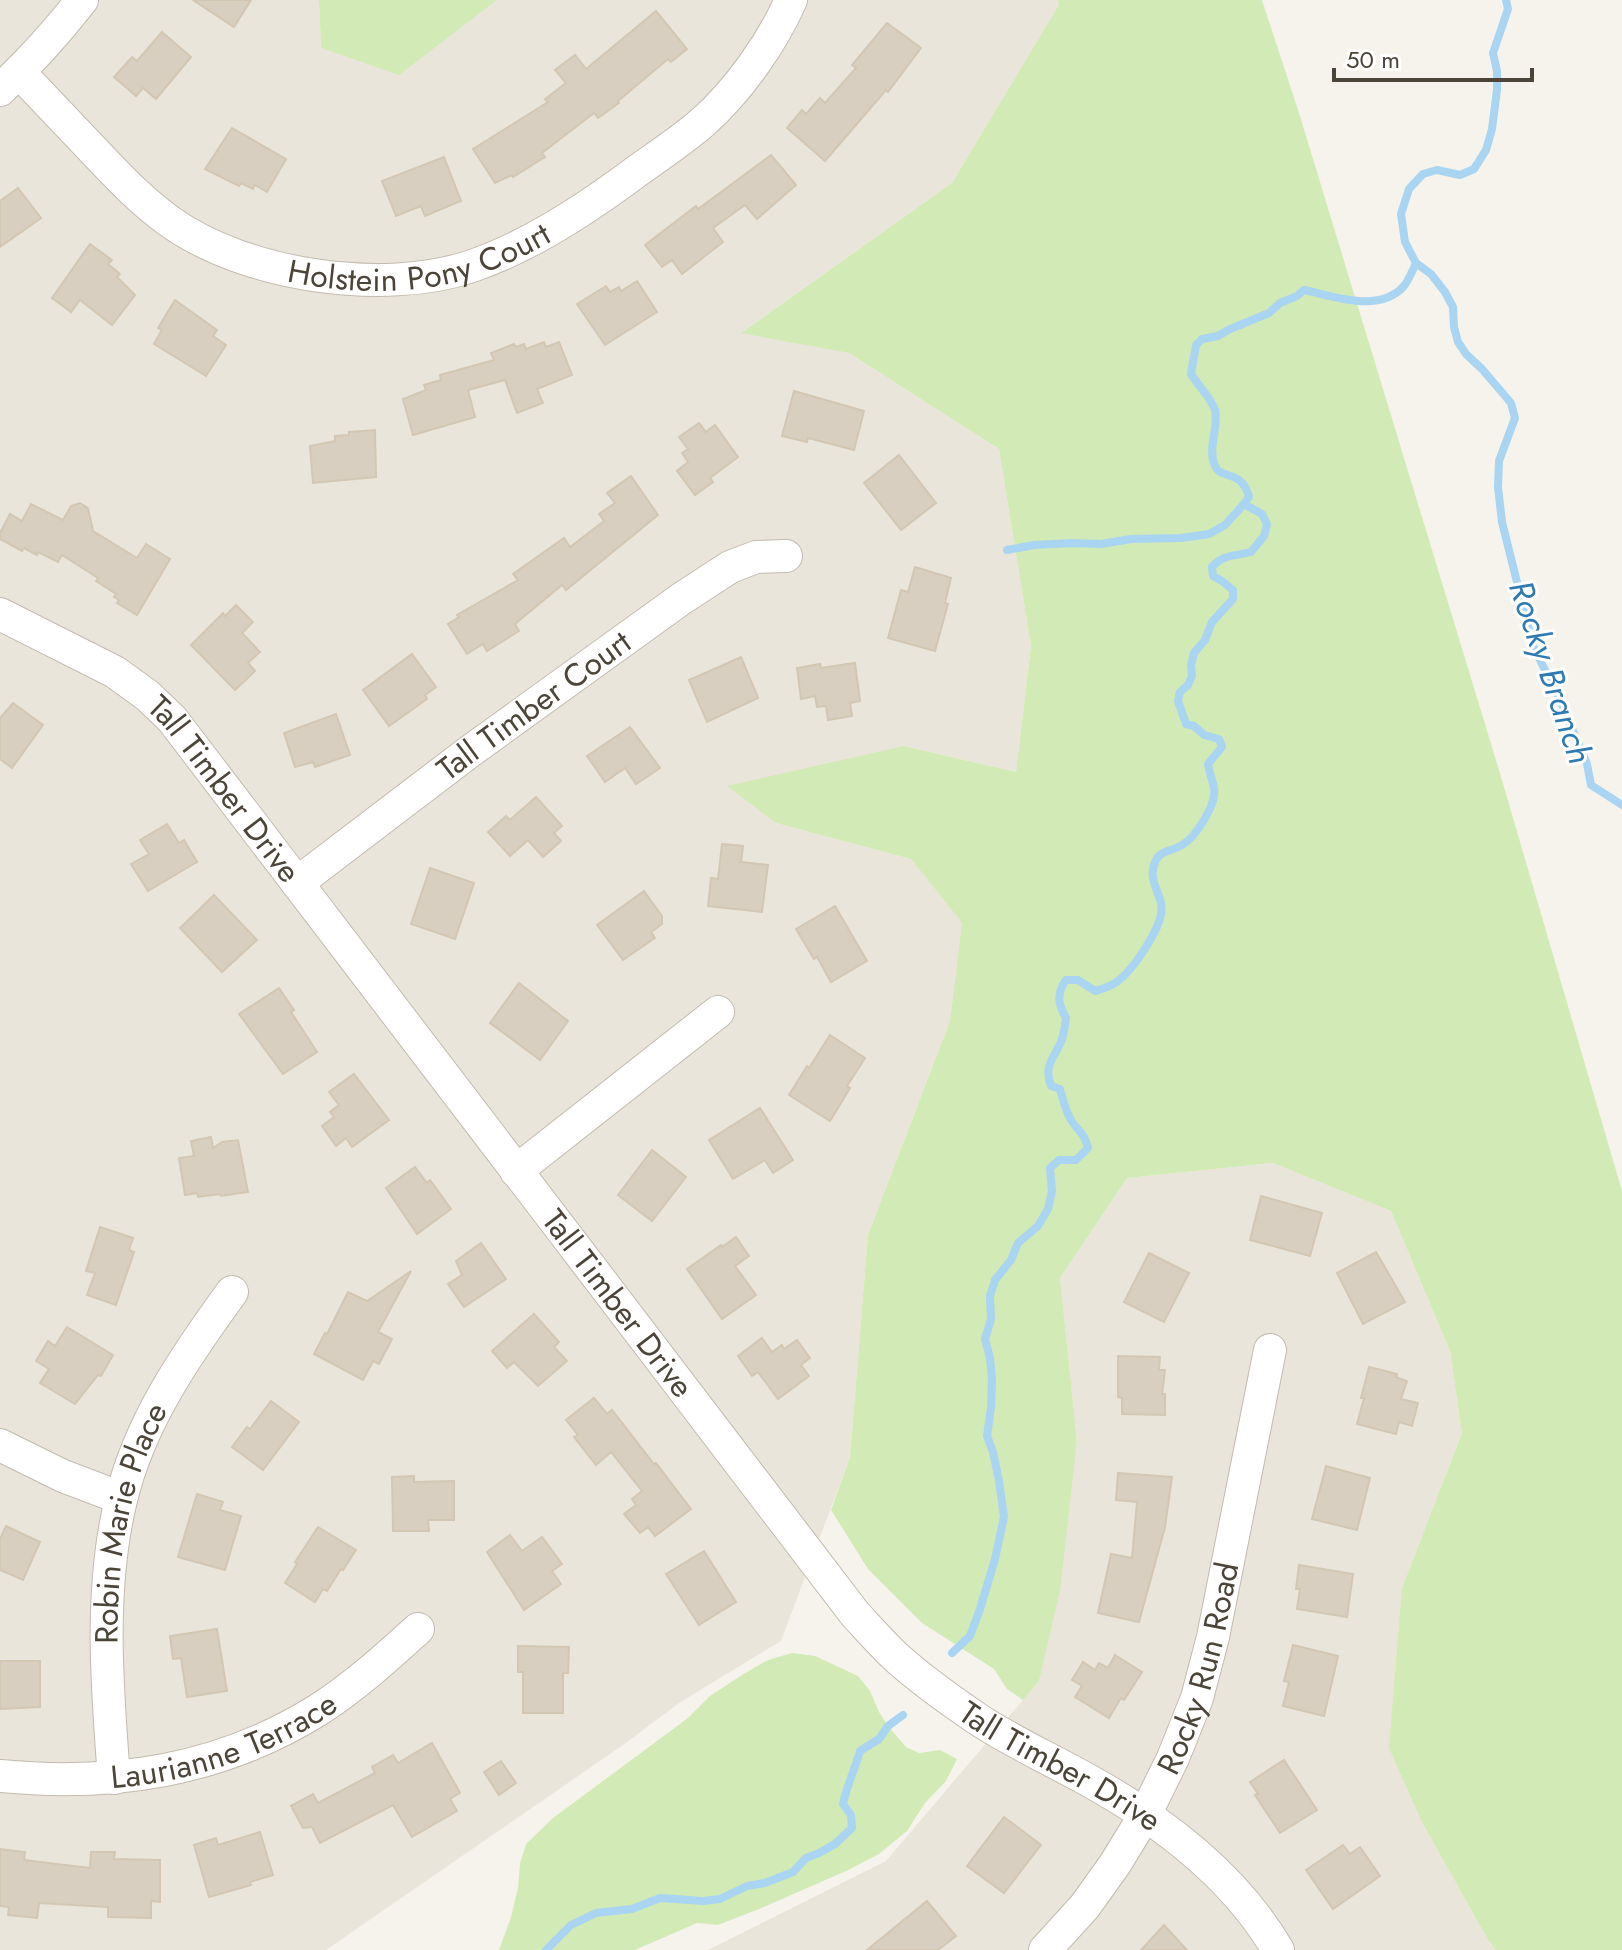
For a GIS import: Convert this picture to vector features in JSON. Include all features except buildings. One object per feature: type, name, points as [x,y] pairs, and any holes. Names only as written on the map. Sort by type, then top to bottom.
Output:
[{"type":"street","points":[[10,81],[64,24],[82,0]]},
{"type":"street","name":"Holstein Pony Court","points":[[10,81],[138,196],[171,223],[207,244],[255,262],[302,274],[352,280],[403,279],[453,272],[474,265],[529,241],[601,197],[701,124],[725,101],[759,57],[791,0]]},
{"type":"street","name":"Tall Timber Court","points":[[297,883],[469,752],[681,599],[730,567],[756,557],[786,556]]},
{"type":"street","name":"Tall Timber Drive","points":[[0,614],[115,672],[148,696],[172,719],[855,1614],[886,1646],[943,1695],[982,1722],[1145,1815],[1196,1854],[1233,1888],[1278,1950]]},
{"type":"street","points":[[516,1171],[718,1012]]},
{"type":"street","name":"Robin Marie Place","points":[[114,1778],[108,1693],[108,1608],[113,1538],[121,1498],[155,1412],[179,1369],[232,1292]]},
{"type":"street","name":"Rocky Run Road","points":[[1045,1950],[1085,1906],[1145,1815],[1173,1758],[1197,1698],[1213,1637],[1270,1350]]},
{"type":"street","points":[[0,1445],[63,1476],[121,1498]]},
{"type":"street","name":"Laurianne Terrace","points":[[0,1776],[42,1780],[114,1778],[165,1770],[219,1756],[261,1741],[329,1702],[365,1677],[418,1629]]},
{"type":"shaded area","points":[[0,0],[319,0],[321,48],[399,74],[497,0],[1058,0],[1060,5],[952,183],[742,332],[849,353],[999,449],[1031,646],[1016,772],[904,746],[776,823],[911,859],[962,923],[950,1021],[868,1235],[850,1457],[781,1641],[679,1703],[326,1950],[0,1950]]},
{"type":"shaded area","points":[[1273,1163],[1391,1211],[1450,1351],[1462,1433],[1402,1588],[1423,1824],[1496,1950],[708,1950],[886,1861],[1039,1681],[1077,1441],[1060,1278],[1127,1178]]},
{"type":"green space","points":[[319,0],[497,0],[399,75],[321,48]]},
{"type":"green space","points":[[1058,0],[1262,0],[1499,770],[1622,1191],[1622,1950],[1496,1950],[1423,1824],[1389,1748],[1402,1588],[1462,1433],[1450,1351],[1391,1211],[1273,1163],[1127,1178],[1060,1278],[1077,1441],[1060,1590],[1039,1681],[1023,1700],[1007,1689],[994,1669],[922,1623],[868,1569],[831,1510],[850,1457],[868,1235],[950,1021],[962,923],[911,859],[776,823],[727,786],[904,746],[1016,772],[1031,646],[999,449],[849,353],[741,333],[952,183],[1059,5]]},
{"type":"green space","points":[[792,1653],[815,1656],[858,1676],[870,1691],[888,1726],[906,1747],[919,1753],[940,1750],[957,1759],[946,1781],[925,1803],[907,1831],[879,1854],[846,1871],[718,1925],[697,1923],[635,1950],[499,1950],[511,1917],[526,1844],[553,1818],[688,1718],[710,1696],[768,1660]]},
{"type":"waterway","name":"Rocky Branch","points":[[1506,0],[1508,9],[1493,53],[1497,90],[1486,150],[1474,169],[1460,175],[1437,170],[1423,174],[1409,189],[1401,214],[1405,242],[1416,263],[1431,274],[1453,307],[1458,342],[1511,403],[1515,418],[1499,461],[1498,487],[1502,522],[1533,646],[1587,764],[1591,785],[1622,805]]},
{"type":"waterway","points":[[952,1653],[970,1636],[995,1559],[1004,1517],[993,1452],[987,1436],[992,1380],[985,1339],[991,1319],[990,1296],[995,1280],[1011,1260],[1018,1243],[1038,1226],[1048,1209],[1052,1191],[1050,1168],[1059,1160],[1076,1160],[1088,1148],[1069,1116],[1060,1089],[1051,1086],[1049,1079],[1050,1064],[1061,1041],[1066,1018],[1059,999],[1061,990],[1066,980],[1078,980],[1095,991],[1118,981],[1131,968],[1150,940],[1161,914],[1153,875],[1156,860],[1161,854],[1188,841],[1209,811],[1214,788],[1208,764],[1222,747],[1219,739],[1204,735],[1194,726],[1186,724],[1178,701],[1180,692],[1192,676],[1194,653],[1205,640],[1212,622],[1233,599],[1233,590],[1213,576],[1212,567],[1225,558],[1251,552],[1264,536],[1267,524],[1262,514],[1244,504],[1249,497],[1242,482],[1222,473],[1215,466],[1212,452],[1215,410],[1191,374],[1196,345],[1202,339],[1218,336],[1269,313],[1304,290],[1356,301],[1382,299],[1404,286],[1416,263]]},
{"type":"waterway","points":[[1007,550],[1034,545],[1101,544],[1209,534],[1225,525],[1244,504]]},
{"type":"waterway","points":[[546,1950],[571,1925],[596,1913],[632,1909],[660,1898],[720,1899],[747,1886],[793,1872],[806,1858],[835,1844],[852,1828],[851,1815],[843,1804],[860,1751],[879,1739],[888,1726],[903,1715]]}]
